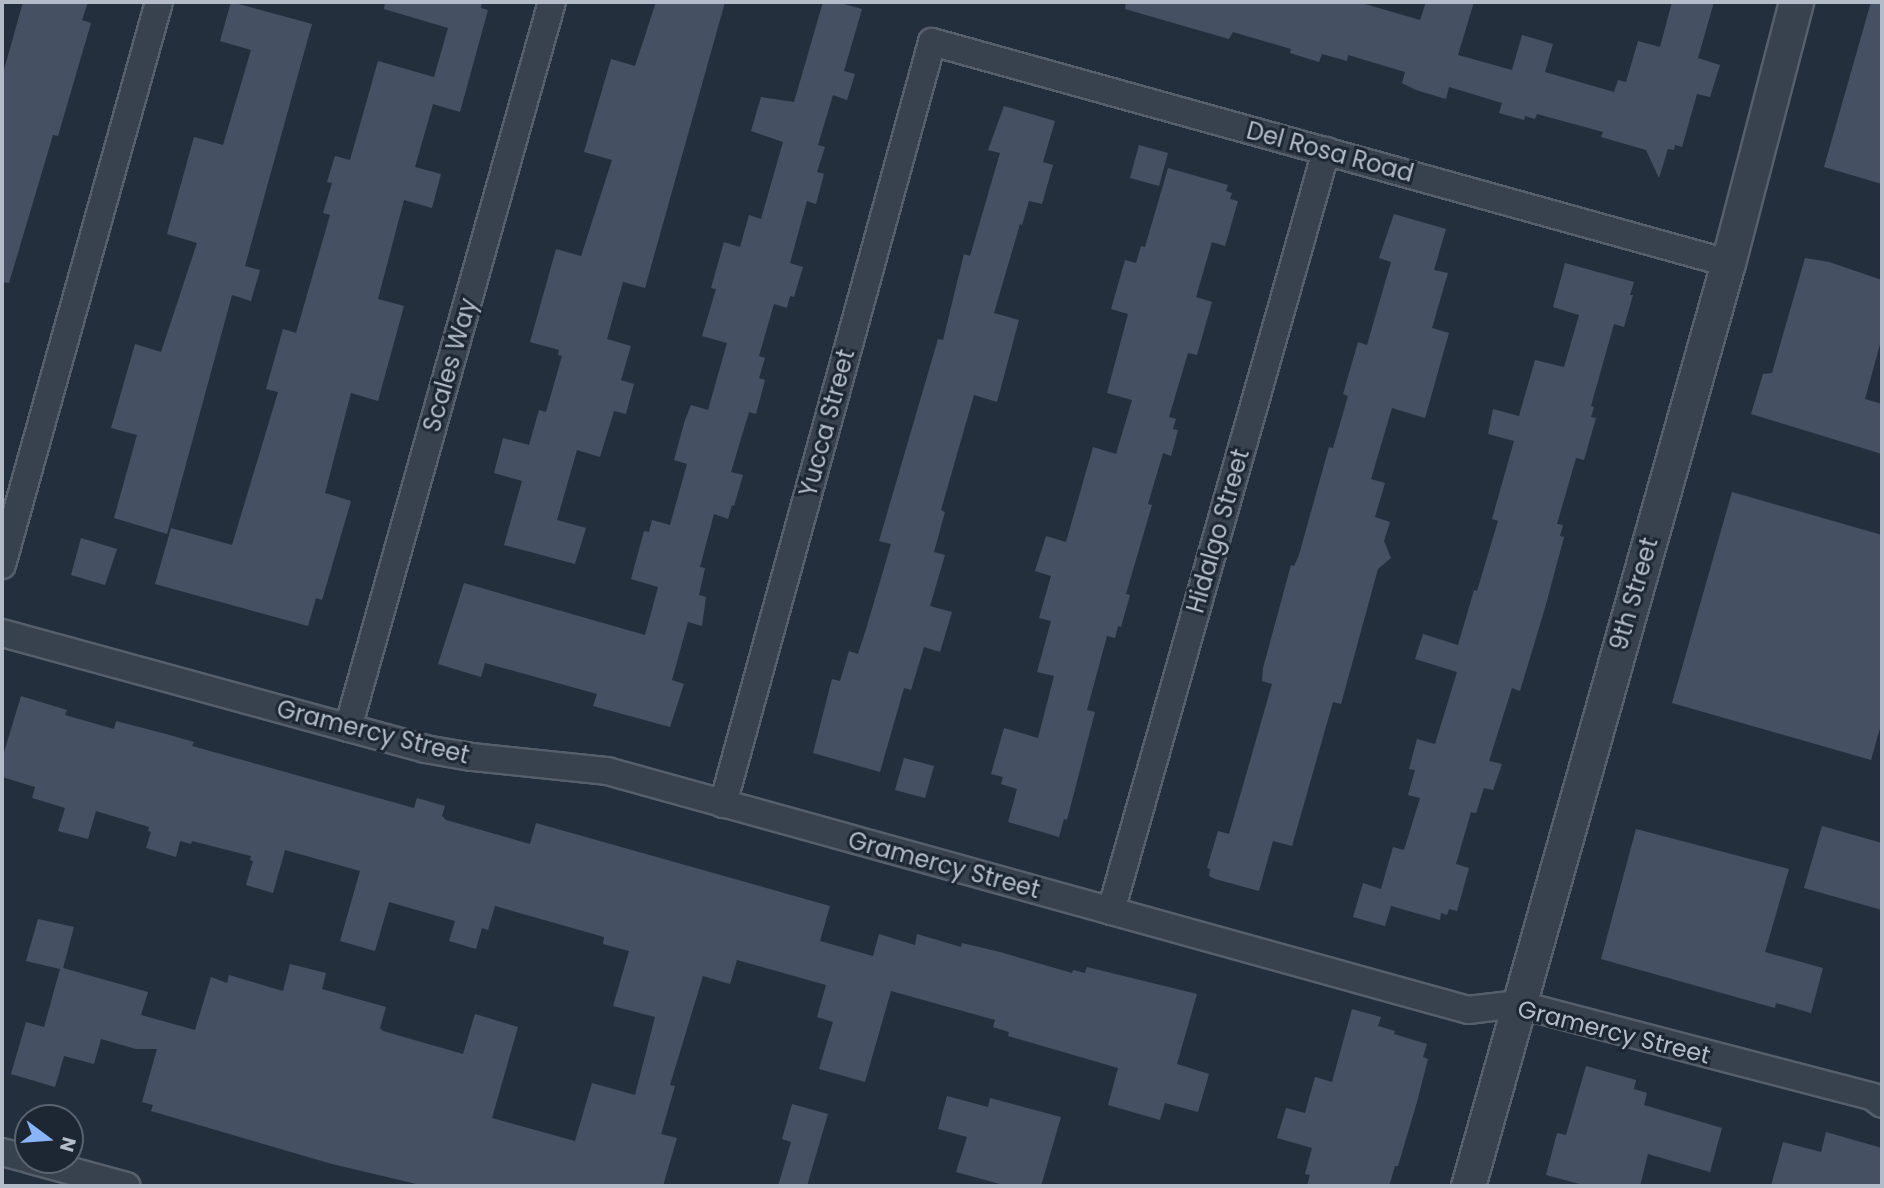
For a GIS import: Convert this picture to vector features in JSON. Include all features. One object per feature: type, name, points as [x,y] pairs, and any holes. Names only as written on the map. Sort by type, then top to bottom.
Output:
[{"type":"street","points":[[2,565],[159,2]]},
{"type":"street","name":"Scales Way","points":[[348,728],[552,2]]},
{"type":"street","name":"9th Street","points":[[1468,1186],[1517,1004],[1728,263],[1796,2]]},
{"type":"street","name":"Del Rosa Road","points":[[932,43],[1728,263]]},
{"type":"street","name":"Yucca Street","points":[[723,804],[932,43]]},
{"type":"street","name":"Hidalgo Street","points":[[1111,911],[1326,151]]},
{"type":"street","name":"Gramercy Street","points":[[2,633],[425,749],[472,757],[607,771],[1468,1010],[1517,1004],[1873,1097],[1882,1104]]},
{"type":"street","points":[[82,1174],[127,1186]]},
{"type":"building","points":[[23,2],[88,2],[82,20],[91,23],[58,136],[53,135],[9,283],[2,282],[2,77]]},
{"type":"building","points":[[231,2],[312,24],[245,266],[260,270],[251,301],[232,295],[167,534],[114,518],[137,435],[111,428],[135,344],[161,352],[197,243],[167,234],[194,137],[223,145],[251,50],[220,41]]},
{"type":"building","points":[[385,2],[482,2],[481,8],[488,10],[460,112],[433,104],[415,167],[441,174],[432,208],[404,200],[378,299],[404,306],[378,401],[351,393],[325,493],[351,501],[322,600],[316,598],[308,626],[155,584],[171,528],[232,545],[278,392],[266,389],[283,329],[296,333],[330,215],[323,213],[332,183],[327,182],[335,156],[350,160],[378,61],[434,77],[448,28],[384,9]]},
{"type":"building","points":[[656,2],[725,2],[645,288],[623,282],[607,339],[631,346],[621,380],[634,384],[626,414],[614,411],[600,457],[577,450],[557,520],[586,528],[575,564],[504,545],[522,481],[494,473],[503,438],[529,445],[539,410],[546,412],[562,356],[558,355],[559,350],[530,342],[556,249],[581,256],[612,160],[584,152],[611,59],[635,66]]},
{"type":"building","points":[[823,2],[837,2],[862,9],[844,71],[855,74],[847,100],[833,95],[818,145],[825,147],[817,172],[824,174],[816,204],[807,201],[790,263],[803,267],[794,297],[790,296],[787,308],[774,304],[759,356],[765,358],[759,378],[765,380],[756,414],[749,412],[731,472],[743,475],[728,519],[714,514],[700,567],[705,568],[699,595],[706,597],[702,626],[688,622],[672,680],[684,684],[670,727],[593,706],[597,694],[485,663],[481,677],[438,664],[464,583],[645,635],[658,587],[631,579],[644,531],[649,532],[652,520],[670,525],[687,464],[674,460],[685,420],[691,405],[708,410],[727,343],[702,336],[716,289],[711,288],[724,242],[740,247],[749,215],[761,219],[783,142],[751,131],[761,97],[794,102]]},
{"type":"building","points":[[1126,2],[1358,2],[1420,20],[1426,2],[1474,2],[1458,55],[1512,70],[1522,35],[1553,44],[1545,72],[1614,92],[1618,80],[1626,82],[1638,41],[1660,47],[1672,2],[1714,2],[1698,58],[1720,65],[1710,97],[1697,94],[1682,147],[1675,145],[1674,150],[1668,149],[1659,178],[1646,150],[1601,137],[1603,132],[1537,114],[1535,119],[1525,116],[1524,120],[1499,113],[1502,103],[1449,87],[1446,99],[1402,83],[1405,72],[1348,55],[1347,61],[1322,54],[1319,62],[1290,53],[1291,49],[1233,32],[1229,39],[1125,9]]},
{"type":"building","points":[[1871,2],[1882,2],[1882,184],[1824,167]]},
{"type":"building","points":[[1004,106],[1055,121],[1043,162],[1053,165],[1042,204],[1029,201],[994,313],[1019,320],[997,402],[974,395],[941,510],[945,512],[934,552],[945,555],[930,606],[952,612],[940,652],[924,647],[911,690],[904,688],[880,772],[813,753],[832,679],[840,681],[849,651],[858,654],[867,626],[891,544],[879,541],[938,339],[943,340],[964,254],[970,256],[1000,153],[988,150]]},
{"type":"building","points":[[1139,145],[1168,153],[1159,186],[1130,178]]},
{"type":"building","points":[[1168,168],[1228,185],[1226,191],[1232,193],[1230,199],[1238,201],[1225,246],[1212,242],[1196,297],[1212,302],[1197,355],[1188,353],[1169,417],[1176,419],[1173,429],[1178,430],[1171,456],[1163,453],[1148,504],[1152,505],[1126,594],[1130,595],[1121,627],[1118,626],[1115,638],[1107,636],[1087,710],[1095,712],[1067,820],[1064,819],[1059,837],[1008,822],[1017,789],[1001,784],[1003,777],[991,774],[1004,728],[1038,738],[1054,676],[1037,672],[1051,621],[1039,618],[1051,576],[1035,571],[1046,536],[1066,542],[1093,447],[1116,454],[1132,400],[1107,393],[1128,314],[1111,309],[1125,260],[1136,263],[1141,246],[1145,247]]},
{"type":"building","points":[[1394,214],[1446,229],[1434,270],[1448,273],[1432,328],[1449,333],[1425,418],[1392,408],[1371,479],[1385,483],[1375,517],[1390,522],[1384,541],[1391,558],[1378,569],[1341,704],[1333,702],[1292,846],[1273,841],[1259,891],[1215,879],[1209,876],[1210,869],[1207,868],[1218,831],[1229,834],[1244,782],[1272,684],[1262,681],[1263,668],[1291,565],[1294,566],[1299,555],[1329,447],[1333,448],[1348,396],[1343,394],[1358,342],[1367,345],[1391,262],[1379,258]]},
{"type":"building","points":[[1805,258],[1829,262],[1882,280],[1882,337],[1865,399],[1882,404],[1882,454],[1751,414],[1763,374],[1772,373]]},
{"type":"building","points":[[1565,263],[1634,282],[1630,295],[1633,295],[1624,327],[1614,324],[1591,406],[1594,407],[1591,417],[1596,418],[1584,460],[1576,458],[1557,524],[1563,525],[1560,536],[1564,537],[1545,608],[1520,691],[1512,688],[1489,761],[1502,764],[1493,790],[1484,788],[1476,813],[1471,812],[1456,864],[1469,868],[1457,911],[1449,909],[1447,915],[1441,913],[1440,920],[1391,906],[1385,926],[1353,917],[1363,883],[1381,889],[1393,847],[1404,850],[1420,798],[1408,795],[1415,770],[1409,769],[1417,739],[1435,744],[1457,672],[1415,659],[1423,634],[1458,645],[1474,590],[1477,591],[1498,521],[1492,519],[1514,441],[1488,434],[1493,409],[1519,416],[1535,360],[1564,367],[1579,315],[1553,307]]},
{"type":"building","points":[[1732,492],[1882,535],[1882,721],[1871,760],[1672,703]]},
{"type":"building","points":[[81,538],[117,549],[105,585],[71,575]]},
{"type":"building","points":[[21,696],[67,710],[65,715],[114,729],[116,721],[166,734],[194,742],[192,746],[414,808],[417,798],[445,806],[442,816],[446,820],[530,844],[536,823],[830,906],[820,941],[873,956],[879,934],[915,945],[917,934],[961,947],[962,943],[1000,952],[1072,973],[1073,970],[1085,973],[1087,967],[1197,994],[1177,1064],[1209,1074],[1198,1112],[1165,1103],[1160,1120],[1108,1105],[1118,1068],[1008,1036],[1009,1032],[993,1027],[995,1020],[891,991],[865,1082],[819,1069],[833,1022],[817,1017],[826,985],[737,960],[730,984],[703,976],[670,1085],[675,1086],[661,1134],[677,1138],[663,1186],[425,1186],[332,1164],[151,1111],[153,1105],[142,1102],[157,1049],[136,1049],[101,1039],[94,1064],[64,1056],[55,1087],[11,1074],[26,1022],[44,1027],[60,969],[26,961],[38,919],[74,927],[63,968],[148,992],[141,1015],[195,1030],[211,977],[227,983],[229,975],[283,991],[290,964],[326,973],[322,989],[386,1007],[380,1028],[383,1031],[463,1054],[475,1014],[518,1027],[492,1118],[575,1141],[592,1083],[635,1095],[655,1017],[613,1006],[629,951],[603,944],[604,937],[495,906],[488,930],[482,928],[476,949],[449,941],[455,921],[389,902],[375,951],[340,941],[360,871],[285,850],[273,893],[246,885],[253,861],[250,860],[251,856],[192,841],[191,844],[180,841],[176,857],[146,848],[151,832],[148,831],[149,827],[96,811],[88,839],[58,831],[65,808],[32,798],[35,787],[2,777],[2,759]]},
{"type":"building","points":[[904,758],[934,766],[925,798],[895,790]]},
{"type":"building","points":[[1822,826],[1882,843],[1882,910],[1804,888]]},
{"type":"building","points":[[1636,829],[1789,869],[1765,952],[1823,968],[1811,1013],[1776,1003],[1775,1008],[1601,959]]},
{"type":"building","points":[[1352,1009],[1381,1017],[1378,1026],[1427,1044],[1423,1057],[1428,1059],[1398,1166],[1395,1166],[1389,1186],[1307,1186],[1310,1175],[1305,1174],[1312,1148],[1277,1138],[1286,1108],[1305,1113],[1315,1077],[1332,1082]]},
{"type":"building","points":[[1586,1066],[1636,1080],[1634,1089],[1647,1093],[1644,1105],[1722,1128],[1710,1172],[1648,1154],[1640,1186],[1587,1186],[1546,1175],[1557,1133],[1566,1135]]},
{"type":"building","points":[[947,1096],[988,1107],[990,1098],[1061,1117],[1041,1186],[1007,1186],[956,1172],[967,1137],[938,1129]]},
{"type":"building","points":[[792,1104],[828,1114],[807,1186],[778,1186],[791,1142],[782,1139]]},
{"type":"building","points":[[1826,1132],[1882,1148],[1882,1186],[1771,1186],[1783,1142],[1821,1152]]}]
